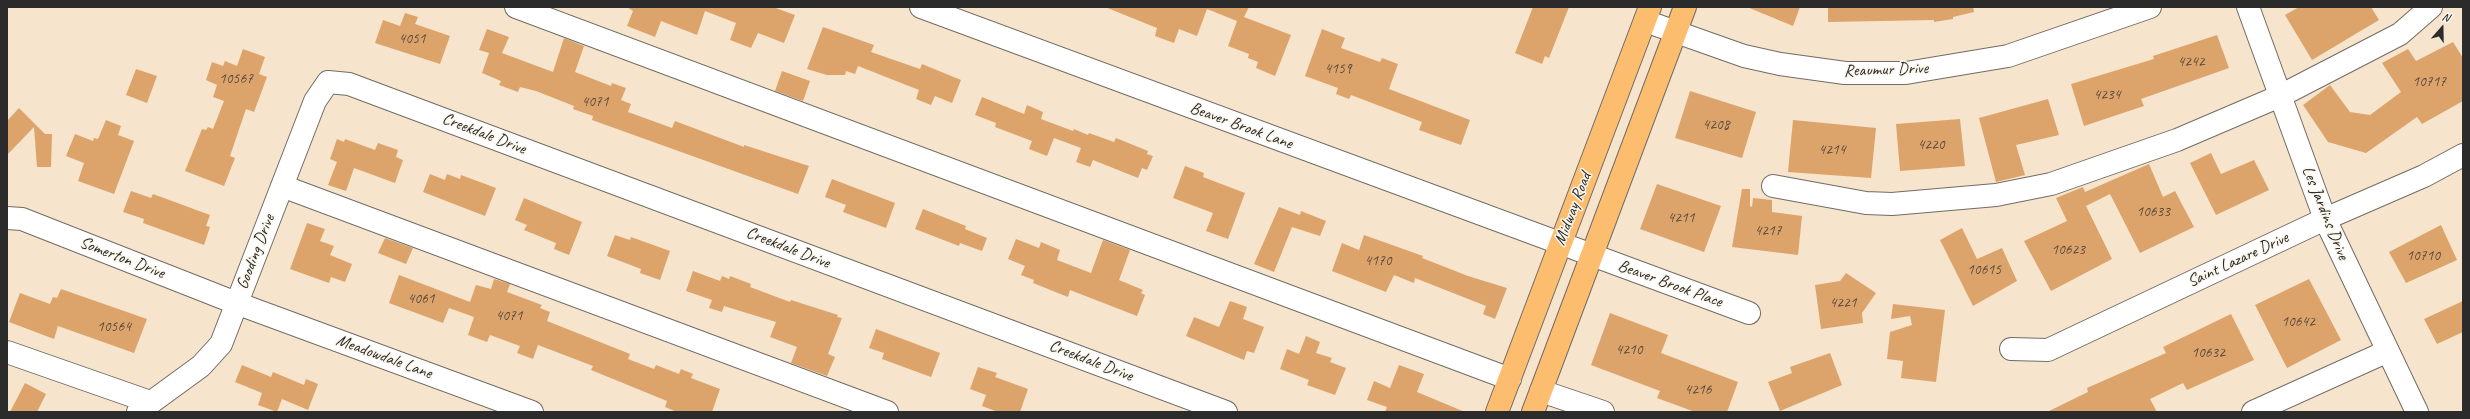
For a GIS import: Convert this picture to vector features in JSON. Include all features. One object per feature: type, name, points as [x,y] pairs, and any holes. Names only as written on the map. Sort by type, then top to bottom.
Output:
[{"type":"main road","name":"Midway Road","points":[[1533,412],[1685,7]]},
{"type":"main road","name":"Midway Road","points":[[1497,412],[1647,14]]},
{"type":"street","points":[[516,7],[1510,379]]},
{"type":"street","name":"Beaver Brook Lane","points":[[922,7],[1592,256]]},
{"type":"street","name":"Reaumur Drive","points":[[1647,14],[1676,33],[1744,56],[1780,64],[1845,73],[1906,73],[2008,56],[2150,7]]},
{"type":"street","name":"Les Jardins Drive","points":[[2248,7],[2325,219],[2417,412]]},
{"type":"street","points":[[1773,186],[1866,203],[1892,204],[1996,195],[2051,184],[2092,172],[2177,140],[2280,96],[2400,34],[2431,7]]},
{"type":"street","name":"Gooding Drive","points":[[144,407],[201,366],[221,344],[315,101],[328,82],[349,84]]},
{"type":"street","name":"Creekdale Drive","points":[[349,84],[1226,412]]},
{"type":"street","name":"Saint Lazare Drive","points":[[2011,349],[2048,350],[2325,219],[2424,176],[2463,155]]},
{"type":"street","points":[[282,186],[887,412]]},
{"type":"street","name":"Somerton Drive","points":[[7,218],[22,219],[236,303]]},
{"type":"street","name":"Beaver Brook Place","points":[[1592,256],[1749,313]]},
{"type":"street","name":"Meadowdale Lane","points":[[236,303],[532,412]]},
{"type":"street","points":[[2253,412],[2388,351]]},
{"type":"street","points":[[7,352],[144,407]]},
{"type":"street","points":[[1541,391],[1603,412]]},
{"type":"building","points":[[627,7],[773,7],[795,15],[784,43],[758,33],[751,48],[730,40],[736,23],[705,11],[697,35],[661,21],[655,37],[627,26],[633,11]]},
{"type":"building","points":[[1105,7],[1249,7],[1244,17],[1291,35],[1275,76],[1256,68],[1258,62],[1248,58],[1249,54],[1228,46],[1237,21],[1207,9],[1197,36],[1179,29],[1174,43],[1155,36],[1157,28]]},
{"type":"building","points":[[1533,7],[1569,7],[1549,58],[1545,56],[1542,64],[1515,53]]},
{"type":"building","points":[[1747,7],[1800,7],[1793,26]]},
{"type":"building","points":[[1828,7],[1973,7],[1974,12],[1953,17],[1953,19],[1934,22],[1934,20],[1828,22]]},
{"type":"building","points":[[2299,7],[2371,7],[2379,20],[2312,60],[2285,15]]},
{"type":"building","points":[[405,13],[418,17],[415,24],[450,36],[440,64],[375,43],[383,20],[400,26]]},
{"type":"building","points":[[823,27],[874,45],[871,52],[920,69],[922,64],[961,80],[952,103],[935,96],[931,105],[916,99],[919,90],[858,66],[855,74],[846,71],[845,75],[827,75],[807,69]]},
{"type":"building","points":[[487,29],[509,37],[502,53],[553,72],[564,38],[584,46],[575,72],[611,86],[612,83],[626,88],[621,100],[631,104],[628,112],[672,128],[675,121],[744,147],[744,145],[809,166],[798,194],[592,120],[593,116],[573,109],[574,106],[536,91],[520,87],[518,92],[499,85],[501,81],[482,73],[489,53],[479,50]]},
{"type":"building","points":[[1322,29],[1345,38],[1341,48],[1380,62],[1382,58],[1398,64],[1389,89],[1470,120],[1461,145],[1419,130],[1422,122],[1351,95],[1349,99],[1336,94],[1338,88],[1305,76]]},
{"type":"building","points":[[2217,35],[2229,68],[2141,99],[2144,106],[2084,126],[2071,84],[2154,59],[2153,56]]},
{"type":"building","points":[[2453,42],[2463,58],[2463,101],[2422,124],[2417,117],[2366,153],[2328,142],[2303,105],[2330,85],[2350,112],[2370,115],[2401,92],[2382,63],[2408,49],[2416,61]]},
{"type":"building","points":[[243,49],[265,57],[259,74],[267,77],[254,112],[246,109],[230,156],[235,158],[224,186],[185,171],[202,129],[206,130],[208,127],[213,129],[224,101],[213,97],[217,85],[206,80],[212,62],[223,66],[225,61],[237,66]]},
{"type":"building","points":[[136,69],[157,76],[147,103],[126,95]]},
{"type":"building","points":[[782,71],[810,81],[803,101],[775,91]]},
{"type":"building","points":[[1690,91],[1756,112],[1742,158],[1675,138]]},
{"type":"building","points":[[982,97],[1024,114],[1027,105],[1043,112],[1041,119],[1073,131],[1074,129],[1088,135],[1089,133],[1114,142],[1116,138],[1148,151],[1147,154],[1153,156],[1147,170],[1142,168],[1138,178],[1093,160],[1090,167],[1076,162],[1081,148],[1054,138],[1047,156],[1029,149],[1032,141],[995,127],[996,123],[975,115]]},
{"type":"building","points":[[2048,99],[2059,135],[2016,145],[2025,175],[1996,182],[1979,118]]},
{"type":"building","points":[[19,108],[45,134],[52,134],[51,167],[37,167],[34,127],[7,155],[7,121]]},
{"type":"building","points":[[1960,119],[1965,166],[1900,171],[1896,124]]},
{"type":"building","points":[[106,120],[121,126],[118,135],[134,141],[114,194],[78,181],[84,163],[66,156],[75,134],[93,141],[94,138],[98,139]]},
{"type":"building","points":[[1793,120],[1876,128],[1871,178],[1788,172]]},
{"type":"building","points":[[337,139],[344,142],[345,139],[375,150],[378,143],[398,150],[396,157],[403,160],[395,183],[354,168],[346,191],[328,185],[337,162],[330,159]]},
{"type":"building","points":[[2211,153],[2221,174],[2254,160],[2269,190],[2216,215],[2190,163]]},
{"type":"building","points":[[2149,164],[2163,197],[2175,191],[2194,227],[2140,253],[2110,194],[2086,206],[2112,259],[2051,291],[2024,241],[2067,221],[2056,198],[2083,187],[2085,192]]},
{"type":"building","points":[[1185,166],[1204,173],[1203,177],[1245,193],[1228,239],[1206,231],[1213,213],[1173,198]]},
{"type":"building","points":[[430,174],[445,180],[447,174],[460,179],[461,175],[496,188],[485,216],[423,192]]},
{"type":"building","points":[[832,179],[895,203],[886,228],[843,212],[846,205],[825,197]]},
{"type":"building","points":[[1657,184],[1721,206],[1704,252],[1640,229]]},
{"type":"building","points":[[1742,189],[1750,189],[1750,206],[1752,207],[1753,198],[1772,200],[1772,212],[1802,216],[1798,255],[1732,247]]},
{"type":"building","points":[[131,191],[151,198],[153,194],[210,215],[206,226],[210,227],[204,245],[143,223],[144,219],[123,212]]},
{"type":"building","points":[[524,198],[582,222],[569,255],[554,249],[556,243],[524,230],[527,225],[515,220]]},
{"type":"building","points":[[1279,207],[1300,215],[1301,211],[1326,221],[1320,236],[1292,227],[1274,272],[1254,264]]},
{"type":"building","points":[[923,209],[966,226],[965,229],[987,238],[982,251],[960,243],[959,246],[915,229]]},
{"type":"building","points":[[307,223],[325,229],[320,241],[334,246],[330,255],[352,264],[345,282],[331,277],[329,283],[290,269]]},
{"type":"building","points":[[2441,225],[2457,260],[2406,283],[2389,252]]},
{"type":"building","points":[[1962,228],[1977,259],[2002,248],[2017,281],[1973,306],[1940,240]]},
{"type":"building","points":[[615,235],[630,240],[631,237],[670,251],[660,280],[640,273],[641,269],[607,256]]},
{"type":"building","points":[[1364,235],[1423,256],[1422,258],[1468,276],[1507,288],[1495,319],[1483,314],[1486,306],[1415,278],[1414,283],[1394,275],[1386,292],[1332,271],[1342,243],[1359,250]]},
{"type":"building","points":[[385,238],[413,248],[406,264],[378,253]]},
{"type":"building","points":[[1016,239],[1039,248],[1041,242],[1060,250],[1057,260],[1091,273],[1103,240],[1130,250],[1119,280],[1143,290],[1141,293],[1145,295],[1137,316],[1070,290],[1068,297],[1033,283],[1034,280],[1021,275],[1025,266],[1008,259]]},
{"type":"building","points":[[693,271],[720,281],[722,276],[729,279],[730,276],[751,284],[750,287],[790,302],[791,300],[838,315],[837,317],[842,318],[828,354],[835,357],[827,376],[791,363],[797,347],[770,337],[776,322],[724,306],[722,312],[709,308],[712,300],[686,291]]},
{"type":"building","points":[[1846,273],[1876,293],[1862,313],[1863,323],[1821,329],[1815,285],[1840,281]]},
{"type":"building","points":[[399,275],[470,302],[476,285],[491,289],[494,279],[510,284],[507,292],[542,305],[540,308],[550,312],[547,321],[630,354],[628,359],[654,369],[656,365],[679,374],[681,369],[693,374],[691,378],[720,389],[712,412],[677,412],[665,407],[667,401],[591,370],[593,366],[538,345],[533,359],[517,353],[520,346],[490,335],[487,342],[468,335],[474,317],[449,308],[443,323],[389,303]]},
{"type":"building","points":[[2309,279],[2341,340],[2287,368],[2255,305]]},
{"type":"building","points":[[61,289],[147,319],[134,353],[58,326],[54,339],[9,322],[20,293],[50,304],[53,297],[57,298]]},
{"type":"building","points":[[1230,301],[1247,307],[1243,319],[1264,327],[1254,353],[1247,351],[1244,360],[1186,336],[1194,317],[1219,327]]},
{"type":"building","points":[[2463,301],[2463,332],[2437,344],[2424,319]]},
{"type":"building","points":[[1893,304],[1945,310],[1936,382],[1901,378],[1903,361],[1887,359],[1890,332],[1912,325],[1910,316],[1891,319]]},
{"type":"building","points":[[1610,313],[1668,335],[1661,353],[1738,382],[1727,412],[1695,412],[1657,398],[1660,391],[1591,365]]},
{"type":"building","points":[[2231,314],[2254,360],[2187,390],[2183,383],[2150,399],[2157,412],[2047,412],[2088,392],[2087,388],[2166,353],[2163,347]]},
{"type":"building","points":[[876,329],[940,353],[931,377],[882,359],[884,353],[869,348]]},
{"type":"building","points":[[1306,336],[1320,342],[1316,353],[1332,358],[1330,362],[1346,368],[1335,395],[1307,385],[1309,380],[1280,369],[1287,349],[1299,354]]},
{"type":"building","points":[[1830,353],[1842,385],[1780,411],[1768,382],[1792,373],[1790,367]]},
{"type":"building","points":[[242,365],[271,377],[273,372],[304,385],[306,379],[318,384],[308,410],[282,399],[277,412],[258,405],[262,393],[235,382]]},
{"type":"building","points":[[1399,365],[1424,374],[1417,392],[1465,412],[1385,412],[1387,407],[1367,400],[1374,381],[1390,388]]},
{"type":"building","points":[[978,367],[997,373],[995,377],[1028,389],[1020,412],[998,412],[982,406],[986,395],[970,389]]},
{"type":"building","points":[[25,383],[46,394],[37,412],[10,412]]}]
